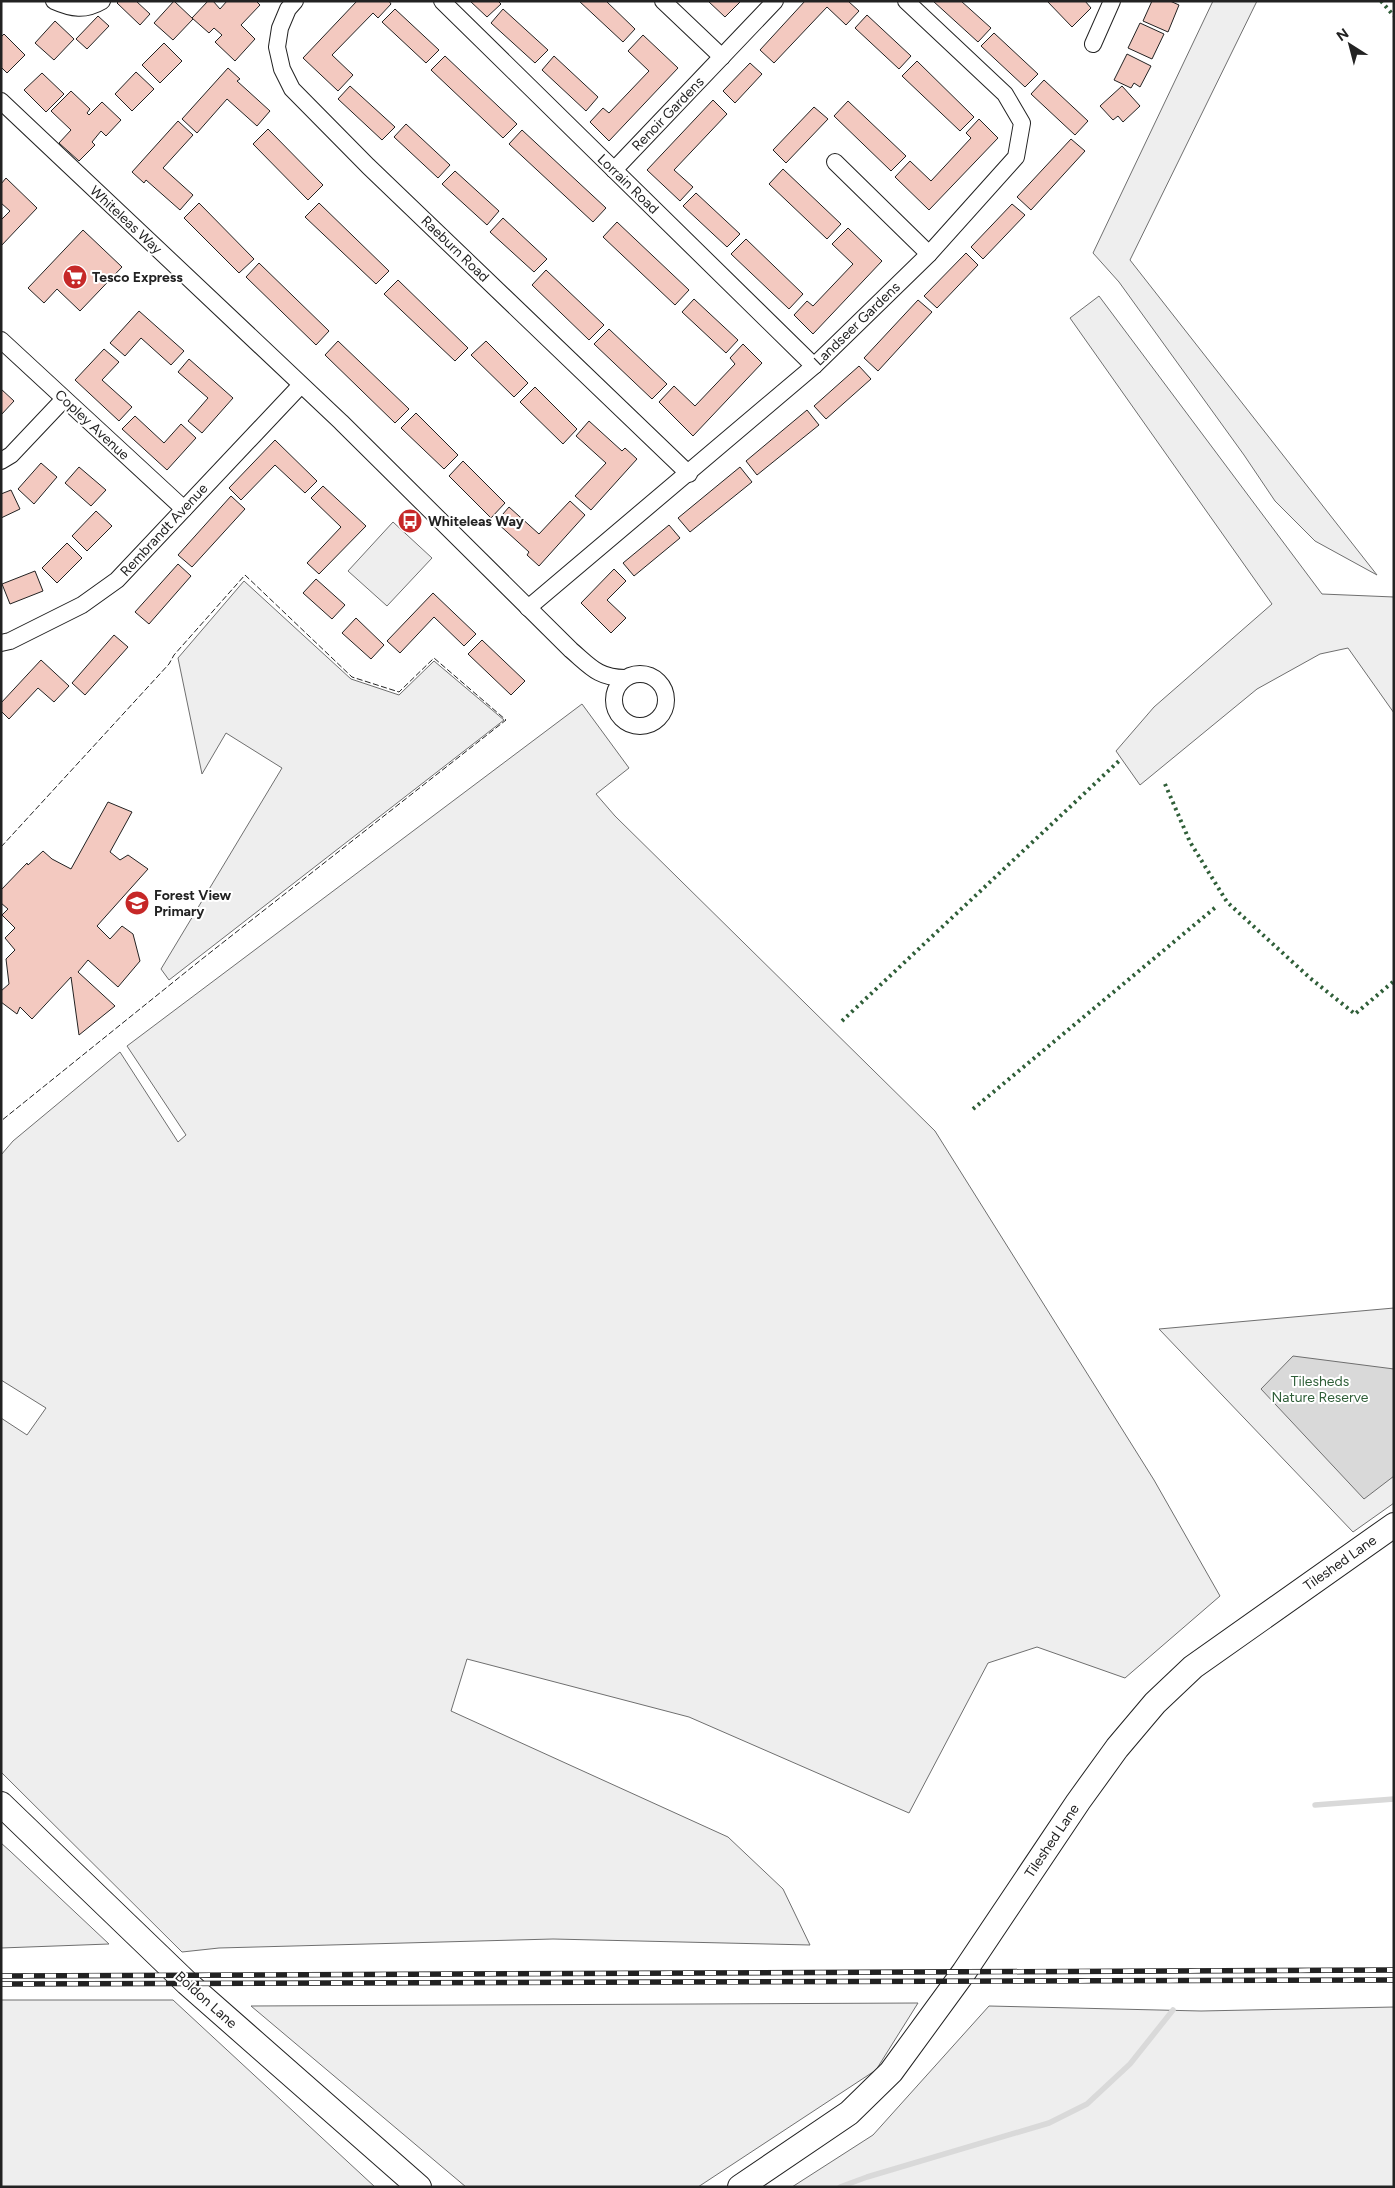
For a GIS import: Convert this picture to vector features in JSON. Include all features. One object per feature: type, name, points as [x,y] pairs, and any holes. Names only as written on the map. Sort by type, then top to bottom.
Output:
[{"type":"street","points":[[54,1],[68,7],[90,8],[102,1]]},
{"type":"street","name":"Raeburn Road","points":[[295,1],[288,9],[280,28],[277,47],[282,69],[292,90],[374,172],[689,474]]},
{"type":"street","name":"Lorrain Road","points":[[442,1],[814,366]]},
{"type":"street","points":[[663,1],[722,57]]},
{"type":"street","name":"Renoir Gardens","points":[[614,170],[775,1]]},
{"type":"street","name":"Landseer Gardens","points":[[528,608],[689,474],[814,366],[929,254],[1016,157],[1022,123],[1004,94],[906,1]]},
{"type":"street","points":[[1093,44],[1112,1]]},
{"type":"street","name":"Whiteleas Way","points":[[1,101],[301,385],[488,566],[528,608],[597,672],[605,683],[620,718],[627,724],[645,726],[654,723],[665,708],[665,692],[656,679],[640,674],[624,678],[609,678],[597,672]]},
{"type":"street","points":[[835,162],[929,254]]},
{"type":"street","name":"Copley Avenue","points":[[1,340],[184,509]]},
{"type":"street","name":"Rembrandt Avenue","points":[[1,643],[10,642],[82,605],[117,580],[301,385]]},
{"type":"street","points":[[1,461],[11,455],[64,398]]},
{"type":"street","points":[[613,702],[614,692],[624,678]]},
{"type":"street","name":"Tileshed Lane","points":[[740,2187],[848,2113],[891,2072],[964,1972],[1078,1802],[1117,1748],[1155,1703],[1194,1667],[1394,1525]]},
{"type":"street","name":"Boldon Lane","points":[[1,1804],[187,1983],[419,2187]]},
{"type":"green space","points":[[1213,1],[1257,1],[1130,260],[1377,575],[1315,541],[1275,501],[1119,282],[1093,253]]},
{"type":"green space","points":[[1099,296],[1322,594],[1394,597],[1394,713],[1348,648],[1320,654],[1257,689],[1140,785],[1116,751],[1154,707],[1272,604],[1070,318]]},
{"type":"green space","points":[[393,522],[432,558],[387,606],[348,571]]},
{"type":"green space","points":[[244,581],[351,679],[399,695],[434,661],[504,720],[169,980],[161,969],[282,768],[226,733],[202,774],[178,658]]},
{"type":"green space","points":[[582,704],[629,768],[596,794],[615,816],[935,1131],[1154,1480],[1220,1596],[1125,1678],[1037,1647],[988,1663],[909,1813],[689,1717],[467,1659],[451,1711],[728,1837],[783,1889],[810,1945],[553,1939],[219,1948],[182,1952],[1,1772],[1,1418],[27,1435],[46,1408],[1,1380],[1,1155],[13,1141],[120,1052],[178,1142],[186,1135],[127,1046]]},
{"type":"green space","name":"Tilesheds Nature Reserve","points":[[1394,1308],[1394,1503],[1353,1532],[1159,1329]]},
{"type":"green space","points":[[1,1843],[10,1851],[109,1944],[1,1948]]},
{"type":"green space","points":[[1,2000],[173,2000],[375,2187],[1,2187]]},
{"type":"green space","points":[[918,2003],[876,2070],[698,2187],[466,2187],[251,2006]]},
{"type":"green space","points":[[989,2006],[1201,2011],[1394,2007],[1394,2187],[792,2187],[873,2135]]},
{"type":"shaded area","points":[[1293,1356],[1394,1369],[1394,1476],[1364,1499],[1261,1389]]},
{"type":"building","points":[[119,1],[136,1],[150,14],[140,25],[117,3]]},
{"type":"building","points":[[174,1],[193,19],[173,40],[154,23]]},
{"type":"building","points":[[208,1],[213,1],[220,9],[227,1],[256,1],[260,5],[241,25],[255,39],[235,61],[215,42],[222,35],[214,28],[209,33],[192,18]]},
{"type":"building","points":[[357,1],[389,1],[391,4],[378,18],[373,13],[332,55],[353,75],[338,91],[303,58]]},
{"type":"building","points":[[470,1],[498,1],[501,4],[487,17]]},
{"type":"building","points":[[579,1],[606,1],[635,29],[623,42]]},
{"type":"building","points":[[708,1],[741,1],[725,17]]},
{"type":"building","points":[[805,1],[848,1],[859,11],[846,25],[827,7],[774,63],[760,50]]},
{"type":"building","points":[[933,1],[961,1],[991,28],[978,42]]},
{"type":"building","points":[[1047,1],[1085,1],[1091,8],[1072,27]]},
{"type":"building","points":[[1152,1],[1170,1],[1179,5],[1168,32],[1143,21]]},
{"type":"building","points":[[395,9],[439,50],[426,63],[382,22]]},
{"type":"building","points":[[503,9],[548,50],[535,63],[491,23]]},
{"type":"building","points":[[867,15],[911,56],[899,69],[855,28]]},
{"type":"building","points":[[98,16],[109,26],[87,49],[76,39]]},
{"type":"building","points":[[55,21],[74,39],[54,60],[35,43]]},
{"type":"building","points":[[1140,23],[1164,34],[1152,59],[1128,48]]},
{"type":"building","points":[[994,33],[1038,74],[1025,87],[981,46]]},
{"type":"building","points":[[4,34],[25,55],[7,73],[1,67],[1,37]]},
{"type":"building","points":[[643,35],[678,68],[609,141],[590,122],[603,108],[609,113],[649,71],[628,51]]},
{"type":"building","points":[[164,43],[182,61],[160,83],[142,65]]},
{"type":"building","points":[[1127,54],[1151,66],[1140,87],[1134,83],[1131,88],[1114,80]]},
{"type":"building","points":[[445,56],[517,124],[503,138],[431,70]]},
{"type":"building","points":[[554,56],[598,97],[586,111],[542,70]]},
{"type":"building","points":[[917,61],[974,117],[960,131],[902,76]]},
{"type":"building","points":[[750,63],[762,74],[735,103],[723,91]]},
{"type":"building","points":[[228,68],[240,79],[237,81],[270,111],[257,126],[227,99],[197,133],[182,119]]},
{"type":"building","points":[[136,72],[154,89],[132,111],[115,94]]},
{"type":"building","points":[[42,73],[64,94],[46,112],[24,90]]},
{"type":"building","points":[[1044,80],[1088,121],[1075,135],[1031,94]]},
{"type":"building","points":[[350,86],[395,127],[382,140],[338,99]]},
{"type":"building","points":[[1122,86],[1140,106],[1123,122],[1118,116],[1113,120],[1100,106]]},
{"type":"building","points":[[71,91],[90,109],[87,113],[89,115],[102,102],[121,120],[106,136],[101,131],[92,142],[95,145],[79,161],[59,143],[71,130],[51,111]]},
{"type":"building","points":[[713,100],[727,114],[674,170],[693,187],[680,201],[647,170]]},
{"type":"building","points":[[848,101],[906,156],[891,171],[834,116]]},
{"type":"building","points":[[814,107],[828,119],[786,163],[773,150]]},
{"type":"building","points":[[979,119],[998,138],[929,210],[895,177],[910,161],[931,181],[971,138],[966,133]]},
{"type":"building","points":[[178,121],[193,135],[163,168],[193,195],[180,210],[146,180],[144,183],[132,172]]},
{"type":"building","points":[[406,124],[450,165],[438,178],[394,137]]},
{"type":"building","points":[[268,129],[323,185],[308,200],[253,144]]},
{"type":"building","points":[[522,130],[606,208],[593,222],[509,144]]},
{"type":"building","points":[[1071,139],[1085,151],[1031,210],[1017,197]]},
{"type":"building","points":[[783,169],[841,224],[827,239],[769,184]]},
{"type":"building","points":[[455,171],[499,211],[487,225],[442,184]]},
{"type":"building","points":[[6,178],[37,208],[1,246],[1,220],[10,211],[1,203],[1,184]]},
{"type":"building","points":[[696,193],[740,234],[727,247],[683,206]]},
{"type":"building","points":[[199,203],[254,259],[239,273],[184,218]]},
{"type":"building","points":[[319,203],[389,271],[376,284],[305,217]]},
{"type":"building","points":[[1012,204],[1025,215],[983,259],[971,247]]},
{"type":"building","points":[[503,218],[547,259],[534,272],[490,232]]},
{"type":"building","points":[[617,222],[689,290],[675,305],[603,237]]},
{"type":"building","points":[[848,228],[882,261],[813,334],[794,315],[807,301],[813,306],[853,264],[832,244]]},
{"type":"building","name":"Tesco Express","points":[[83,230],[122,267],[80,311],[57,289],[44,303],[28,288]]},
{"type":"building","points":[[746,239],[803,294],[789,309],[731,254]]},
{"type":"building","points":[[966,253],[978,265],[937,308],[924,296]]},
{"type":"building","points":[[259,263],[329,331],[316,345],[246,277]]},
{"type":"building","points":[[546,270],[604,325],[589,340],[532,285]]},
{"type":"building","points":[[398,280],[468,348],[455,361],[384,294]]},
{"type":"building","points":[[694,299],[738,340],[726,353],[682,312]]},
{"type":"building","points":[[918,300],[932,312],[878,371],[864,358]]},
{"type":"building","points":[[139,311],[184,351],[171,365],[141,338],[125,356],[110,343]]},
{"type":"building","points":[[609,329],[667,384],[652,399],[594,344]]},
{"type":"building","points":[[338,341],[409,409],[395,423],[325,355]]},
{"type":"building","points":[[486,341],[528,383],[514,397],[471,355]]},
{"type":"building","points":[[743,344],[762,363],[693,436],[659,402],[674,386],[695,406],[735,364],[730,358]]},
{"type":"building","points":[[104,349],[119,362],[102,380],[132,407],[119,421],[75,380]]},
{"type":"building","points":[[189,359],[233,398],[202,433],[188,421],[208,398],[178,372]]},
{"type":"building","points":[[859,366],[871,379],[826,419],[814,406]]},
{"type":"building","points":[[535,387],[577,429],[563,444],[520,402]]},
{"type":"building","points":[[1,389],[14,401],[1,415]]},
{"type":"building","points":[[807,410],[819,425],[757,475],[746,461]]},
{"type":"building","points":[[416,413],[458,455],[444,469],[401,428]]},
{"type":"building","points":[[135,416],[164,443],[181,424],[196,438],[167,470],[122,429]]},
{"type":"building","points":[[589,421],[622,451],[625,448],[637,459],[591,510],[575,496],[606,463],[576,436]]},
{"type":"building","points":[[275,440],[317,481],[305,493],[275,465],[241,500],[229,488]]},
{"type":"building","points":[[463,461],[505,503],[491,518],[449,476]]},
{"type":"building","points":[[41,463],[57,477],[34,504],[18,489]]},
{"type":"building","points":[[79,467],[106,490],[91,506],[65,483]]},
{"type":"building","points":[[740,467],[752,482],[690,532],[678,518]]},
{"type":"building","points":[[323,486],[366,526],[319,574],[307,563],[341,527],[311,498]]},
{"type":"building","points":[[11,490],[20,509],[1,518],[1,494]]},
{"type":"building","points":[[231,496],[245,509],[192,567],[178,555]]},
{"type":"building","points":[[570,501],[585,515],[539,566],[527,555],[529,552],[496,522],[509,507],[539,534]]},
{"type":"building","points":[[96,511],[112,526],[87,551],[72,536]]},
{"type":"building","points":[[669,525],[680,538],[634,576],[623,563]]},
{"type":"building","points":[[67,543],[82,558],[57,583],[42,568]]},
{"type":"building","points":[[178,564],[191,576],[149,624],[135,612]]},
{"type":"building","points":[[614,569],[626,581],[607,600],[626,618],[611,633],[581,603]]},
{"type":"building","points":[[35,571],[43,591],[10,604],[2,584]]},
{"type":"building","points":[[316,579],[345,605],[332,619],[303,593]]},
{"type":"building","points":[[433,593],[476,634],[464,646],[434,617],[400,653],[387,641]]},
{"type":"building","points":[[356,618],[384,645],[371,659],[342,633]]},
{"type":"building","points":[[114,635],[128,647],[85,695],[72,683]]},
{"type":"building","points":[[482,640],[525,681],[511,695],[468,654]]},
{"type":"building","points":[[41,660],[69,686],[54,702],[38,688],[9,719],[1,711],[1,703]]},
{"type":"building","points":[[108,802],[132,812],[110,852],[120,860],[128,855],[148,869],[97,926],[110,939],[122,926],[133,934],[140,961],[118,987],[88,960],[78,972],[115,1006],[79,1035],[71,977],[32,1019],[20,1007],[17,1014],[1,1002],[1,991],[9,984],[6,959],[15,950],[5,938],[15,928],[2,915],[8,909],[1,903],[1,890],[27,863],[28,865],[43,851],[52,859],[71,869]]},
{"type":"waterway","points":[[1315,1805],[1394,1799]]},
{"type":"waterway","points":[[840,2187],[867,2177],[1049,2123],[1087,2104],[1130,2064],[1173,2010]]},
{"type":"railway","points":[[1,1976],[1394,1970]]},
{"type":"railway","points":[[1,1984],[1394,1980]]},
{"type":"hedge","points":[[1381,1],[1394,16]]},
{"type":"hedge","points":[[842,1021],[1121,759]]},
{"type":"hedge","points":[[1165,784],[1190,842],[1227,902],[1310,978],[1355,1014],[1394,981]]},
{"type":"hedge","points":[[973,1109],[1217,906]]},
{"type":"fence","points":[[1,847],[169,664],[174,655],[245,575],[352,677],[399,692],[434,658],[506,720],[202,959],[1,1121]]},
{"type":"place","name":"Tesco Express","points":[[75,277]]},
{"type":"place","name":"Whiteleas Way","points":[[410,521]]},
{"type":"place","name":"Forest View Primary","points":[[137,903]]}]
